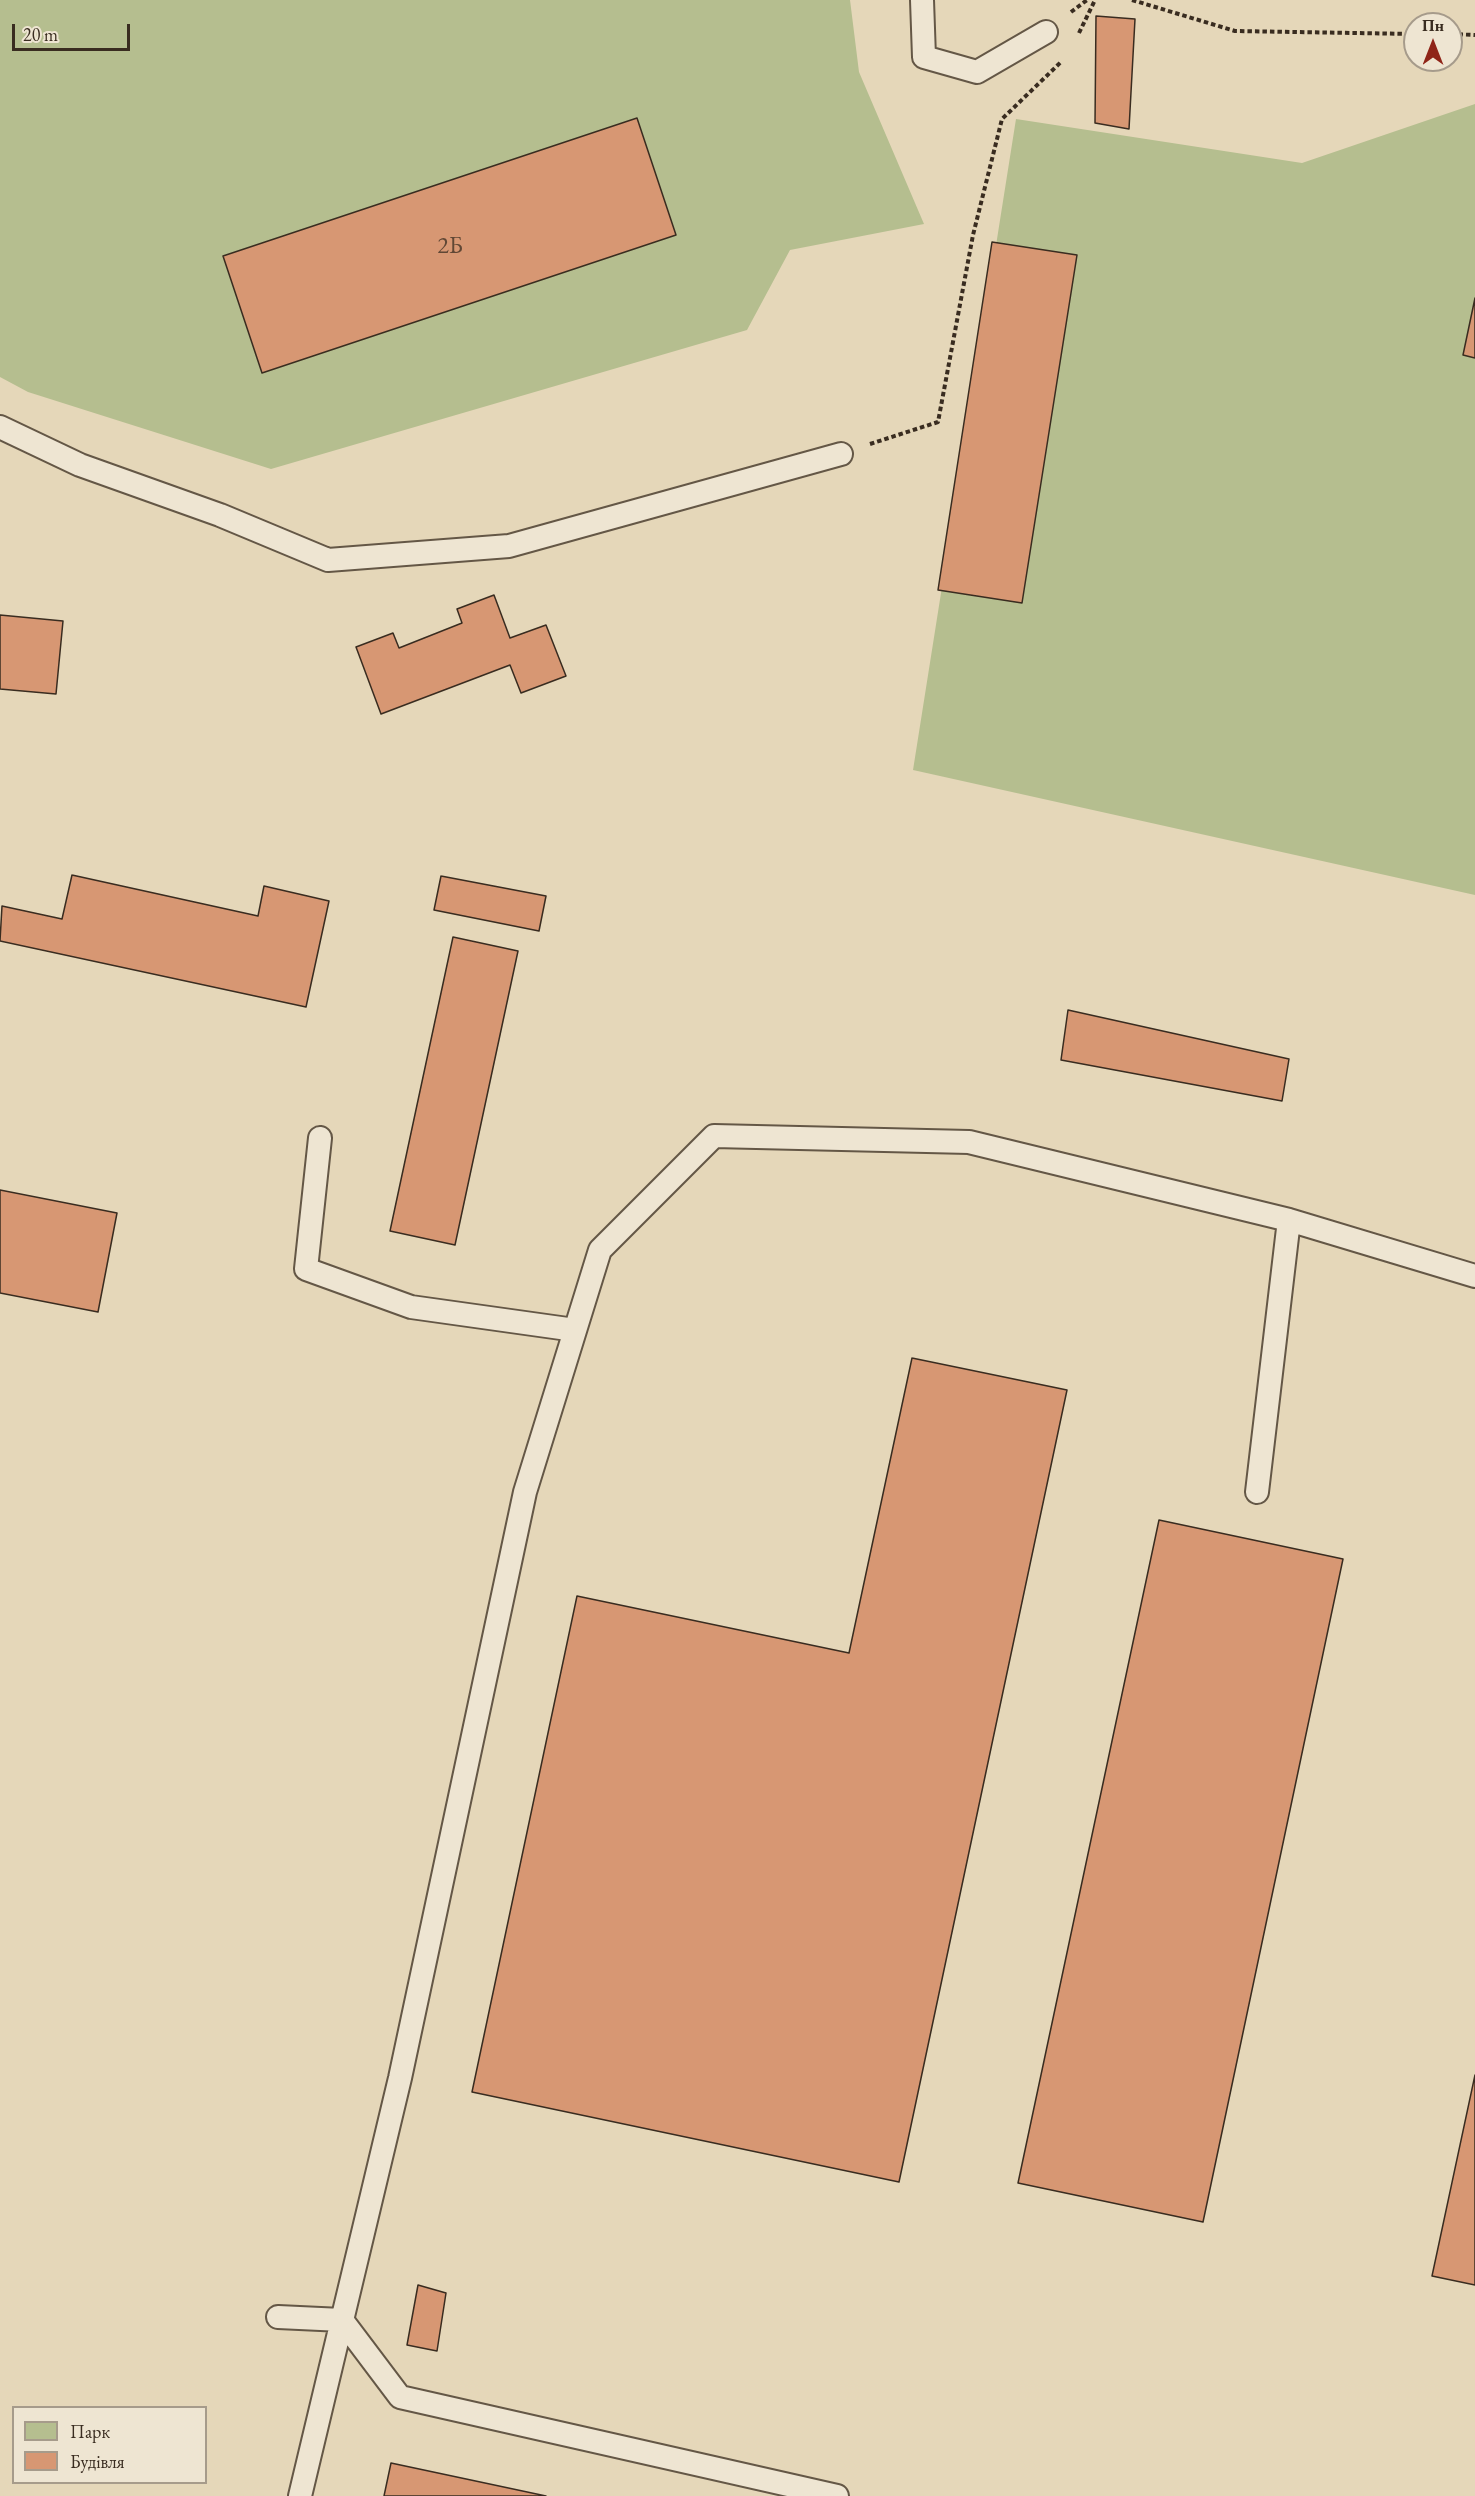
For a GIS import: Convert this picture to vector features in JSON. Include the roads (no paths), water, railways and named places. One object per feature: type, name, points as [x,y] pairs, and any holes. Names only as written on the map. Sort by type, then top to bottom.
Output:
[{"type":"lane","points":[[922,0],[924,57],[977,72],[1046,32]]},
{"type":"lane","points":[[0,427],[80,465],[220,515],[328,560],[509,546],[841,454]]},
{"type":"lane","points":[[300,2496],[400,2078],[525,1492],[600,1250],[714,1136],[969,1142],[1289,1220],[1475,1276]]},
{"type":"lane","points":[[320,1138],[306,1269],[411,1307],[575,1330]]},
{"type":"lane","points":[[1257,1492],[1289,1220]]},
{"type":"lane","points":[[278,2317],[342,2320]]},
{"type":"lane","points":[[342,2320],[400,2397],[837,2496]]}]
